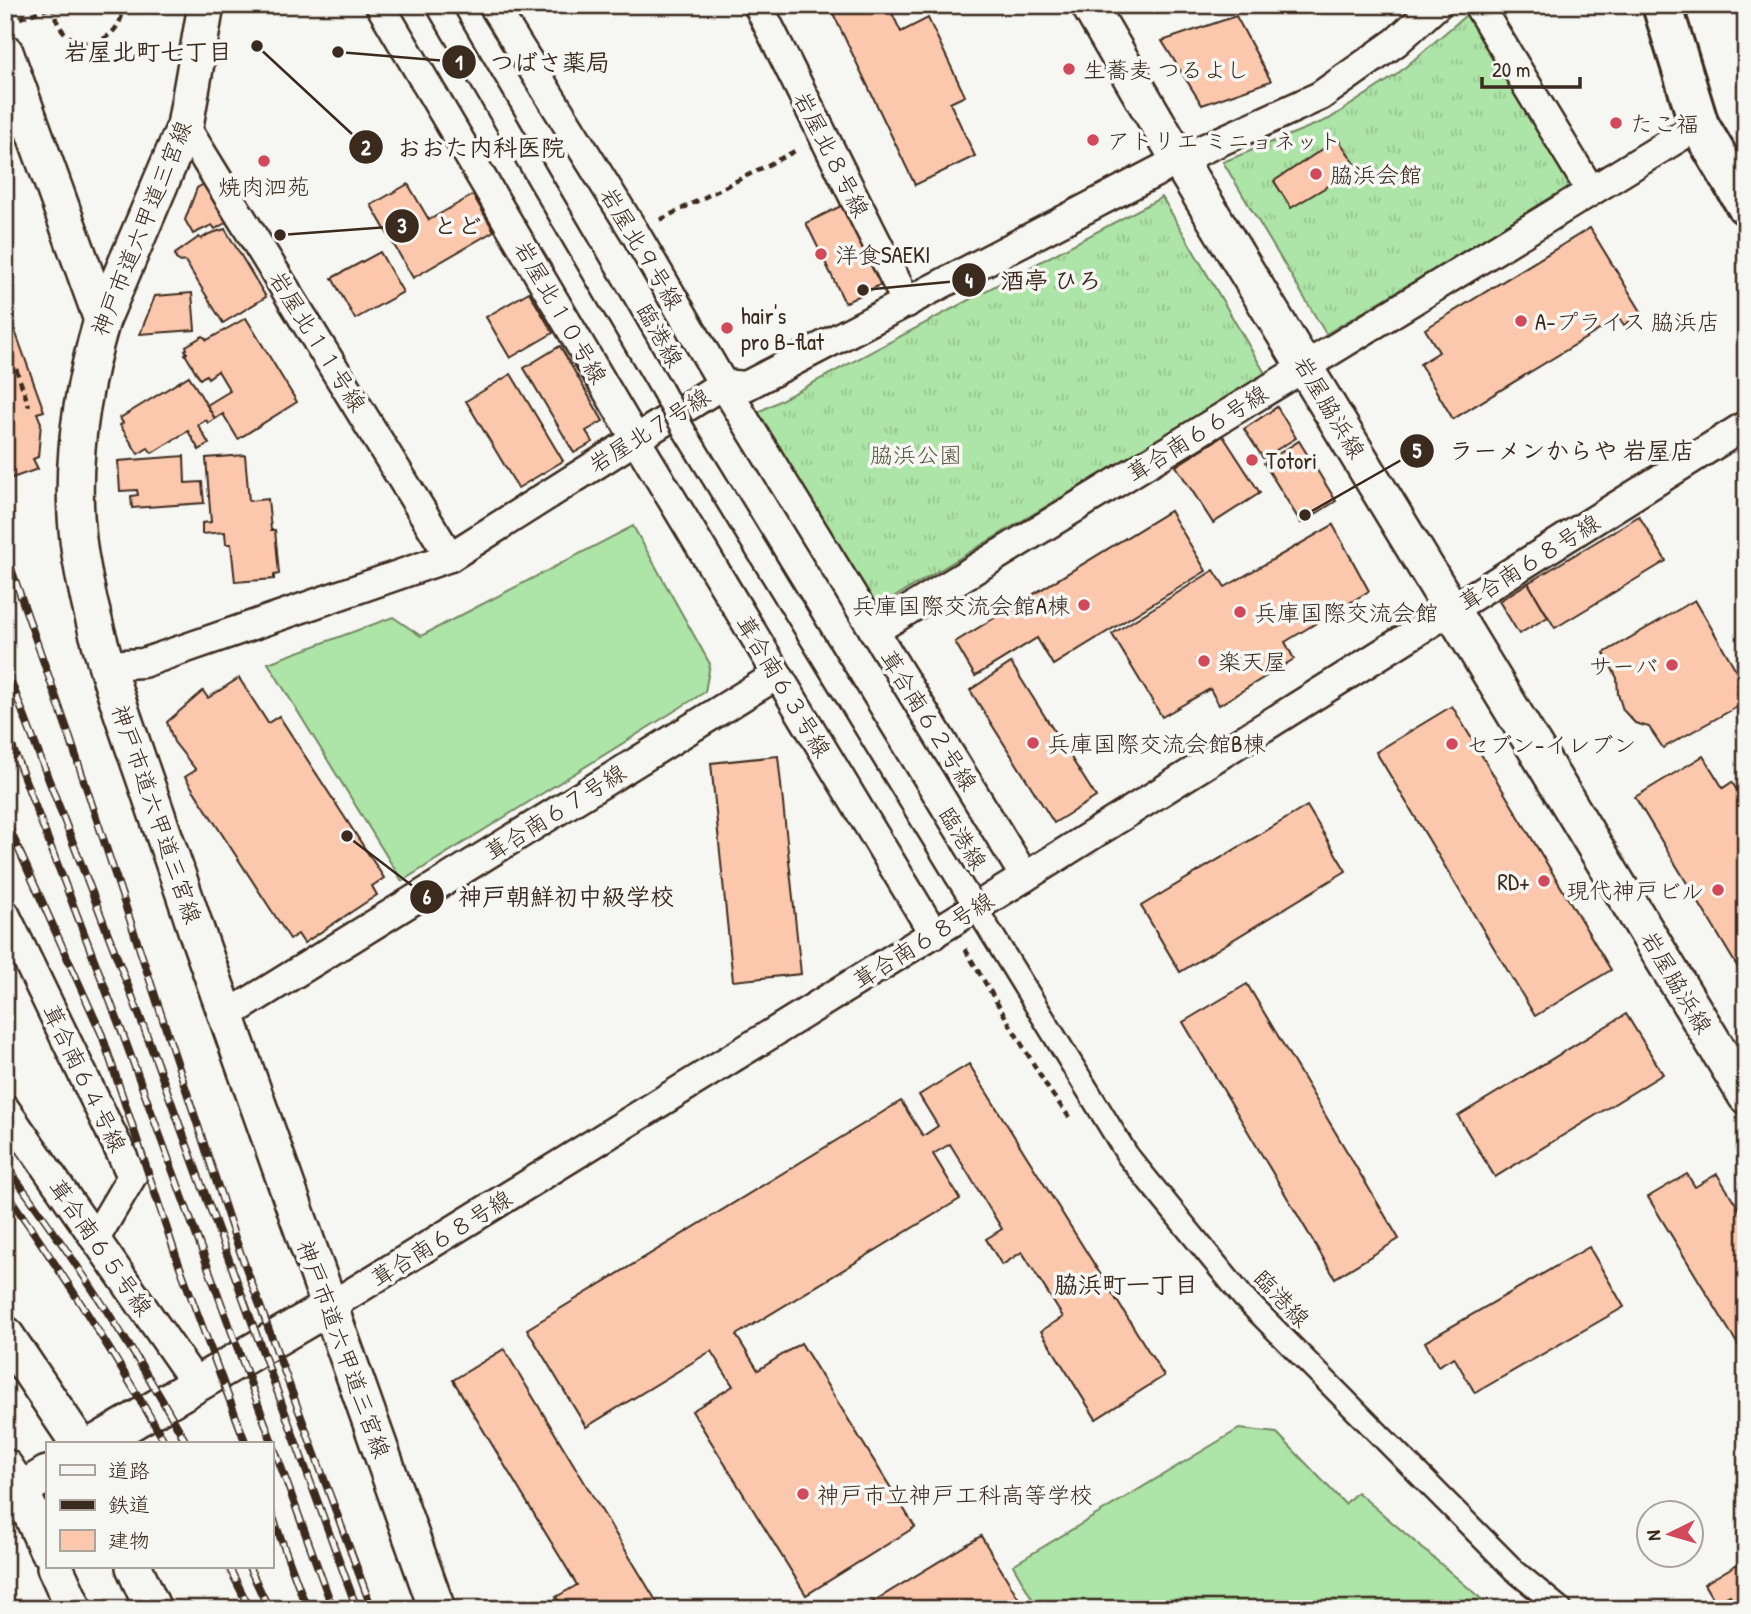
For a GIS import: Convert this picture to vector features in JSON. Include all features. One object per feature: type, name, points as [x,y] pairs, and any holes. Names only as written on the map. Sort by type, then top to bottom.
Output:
[{"type":"highway","points":[[1662,5],[1699,125],[1746,205]]},
{"type":"street","name":"神戸市道六甲道三宮線","points":[[206,5],[186,126],[102,320],[85,386],[75,487],[80,555],[105,665],[226,1016],[437,1609]]},
{"type":"street","name":"岩屋北１０号線","points":[[380,5],[635,438]]},
{"type":"street","name":"臨港線","points":[[437,5],[685,432],[1128,1156],[1242,1297],[1515,1571],[1561,1609]]},
{"type":"street","name":"岩屋北９号線","points":[[493,5],[635,233],[723,384]]},
{"type":"street","name":"岩屋北８号線","points":[[758,5],[907,303]]},
{"type":"street","name":"岩屋脇浜線","points":[[1089,5],[1178,160],[1745,1093]]},
{"type":"street","name":"岩屋北７号線","points":[[105,665],[143,663],[450,557],[723,384],[746,386],[1178,160],[1320,96],[1396,43],[1437,5]]},
{"type":"street","points":[[1478,5],[1591,191]]},
{"type":"street","points":[[5,52],[102,320]]},
{"type":"street","name":"葺合南６６号線","points":[[874,631],[1699,125]]},
{"type":"street","name":"岩屋北１１号線","points":[[186,126],[450,557]]},
{"type":"street","name":"葺合南６２号線","points":[[723,384],[1025,877]]},
{"type":"street","name":"葺合南６８号線","points":[[97,1442],[329,1307],[934,934],[1746,425]]},
{"type":"street","name":"葺合南６３号線","points":[[635,438],[934,934]]},
{"type":"street","name":"葺合南６７号線","points":[[226,1016],[777,675]]},
{"type":"street","name":"葺合南６４号線","points":[[5,914],[132,1176],[95,1239]]},
{"type":"street","name":"葺合南６５号線","points":[[5,1110],[197,1385]]},
{"type":"street","points":[[5,1334],[78,1442]]},
{"type":"street","points":[[20,1483],[46,1547]]},
{"type":"street","points":[[55,1568],[74,1609]]},
{"type":"street","points":[[134,1568],[152,1609]]},
{"type":"path","points":[[20,18],[53,6],[55,18],[66,35],[85,43],[104,39],[113,33],[120,25],[124,5]]},
{"type":"path","points":[[1620,5],[1623,13]]},
{"type":"path","points":[[658,221],[791,154]]},
{"type":"path","points":[[5,338],[12,356]]},
{"type":"path","points":[[16,369],[29,405]]},
{"type":"green space","points":[[1472,10],[1573,186],[1326,334],[1223,162],[1329,119],[1396,75]]},
{"type":"green space","name":"脇浜公園","points":[[1162,197],[1266,375],[883,604],[870,605],[753,415]]},
{"type":"green space","points":[[633,526],[710,664],[705,692],[402,881],[268,663],[393,617],[421,636]]},
{"type":"green space","points":[[1239,1429],[1277,1433],[1345,1504],[1357,1492],[1493,1609],[1038,1609],[1013,1565]]},
{"type":"building","points":[[829,5],[888,5],[901,32],[928,18],[965,96],[950,103],[975,156],[915,185]]},
{"type":"building","points":[[1236,16],[1271,81],[1202,105],[1162,41]]},
{"type":"building","name":"脇浜会館","points":[[1338,139],[1358,168],[1291,208],[1274,181]]},
{"type":"building","points":[[204,184],[227,222],[215,229],[212,225],[193,234],[185,220],[197,188]]},
{"type":"building","points":[[408,184],[429,220],[473,195],[494,231],[413,278],[371,205]]},
{"type":"building","points":[[843,205],[882,284],[845,303],[806,223]]},
{"type":"building","points":[[1590,228],[1642,313],[1624,325],[1619,318],[1453,419],[1420,364],[1439,352],[1425,329]]},
{"type":"building","points":[[225,229],[266,297],[223,323],[185,261],[176,259],[175,254],[199,237],[201,239]]},
{"type":"building","points":[[380,252],[403,292],[355,319],[332,278]]},
{"type":"building","points":[[529,292],[553,333],[510,358],[486,317]]},
{"type":"building","points":[[192,293],[195,330],[140,334],[155,296]]},
{"type":"building","points":[[5,303],[44,411],[37,413],[41,423],[38,457],[33,459],[38,469],[12,478],[5,459]]},
{"type":"building","points":[[246,318],[297,402],[238,439],[223,414],[215,419],[207,405],[230,391],[218,371],[208,378],[206,375],[200,379],[185,350],[186,346],[203,336],[207,340]]},
{"type":"building","points":[[560,346],[603,421],[586,431],[593,442],[574,453],[524,368]]},
{"type":"building","points":[[511,374],[563,461],[518,488],[466,401]]},
{"type":"building","points":[[189,376],[215,419],[198,425],[209,444],[199,450],[188,431],[152,453],[148,448],[138,454],[120,425],[123,423],[120,418]]},
{"type":"building","points":[[1277,407],[1296,438],[1263,458],[1244,429]]},
{"type":"building","points":[[1223,436],[1260,493],[1213,523],[1176,466]]},
{"type":"building","points":[[1299,441],[1336,501],[1301,523],[1264,463]]},
{"type":"building","points":[[245,455],[249,501],[268,499],[271,530],[275,530],[279,574],[274,575],[274,579],[235,582],[231,544],[226,544],[225,532],[202,534],[202,523],[211,522],[206,458]]},
{"type":"building","points":[[184,456],[185,483],[202,482],[204,503],[132,508],[131,496],[138,495],[137,490],[120,491],[118,461]]},
{"type":"building","name":"兵庫国際交流会館A棟","points":[[1170,511],[1206,571],[1053,665],[1037,638],[975,676],[955,642]]},
{"type":"building","points":[[1639,516],[1666,561],[1555,628],[1528,583]]},
{"type":"building","name":"兵庫国際交流会館","points":[[1333,525],[1369,591],[1285,642],[1294,659],[1219,705],[1210,689],[1162,717],[1112,634],[1214,570],[1225,587]]},
{"type":"building","points":[[1528,583],[1548,617],[1519,634],[1499,601]]},
{"type":"building","name":"サーバ","points":[[1695,600],[1746,687],[1746,702],[1663,748],[1649,727],[1635,723],[1623,710],[1617,678],[1604,653]]},
{"type":"building","name":"兵庫国際交流会館B棟","points":[[1011,663],[1096,797],[1054,823],[970,690]]},
{"type":"building","points":[[239,678],[268,723],[279,716],[384,878],[372,886],[377,895],[304,943],[298,934],[290,939],[185,777],[196,770],[174,742],[167,722],[203,691],[208,698]]},
{"type":"building","points":[[1452,706],[1611,970],[1535,1016],[1376,752]]},
{"type":"building","points":[[778,756],[801,974],[733,981],[711,763]]},
{"type":"building","name":"現代神戸ビル","points":[[1703,756],[1723,788],[1732,782],[1742,799],[1746,797],[1746,981],[1635,797]]},
{"type":"building","points":[[1307,806],[1346,871],[1180,972],[1141,906]]},
{"type":"building","points":[[1247,984],[1399,1239],[1335,1278],[1183,1022]]},
{"type":"building","points":[[1626,1014],[1663,1074],[1495,1177],[1458,1116]]},
{"type":"building","points":[[969,1064],[1164,1376],[1096,1419],[1041,1331],[1063,1317],[1022,1252],[1002,1265],[986,1239],[1002,1229],[950,1144],[933,1154],[960,1199],[736,1335],[758,1370],[801,1343],[915,1527],[806,1595],[692,1411],[733,1386],[711,1351],[586,1427],[527,1329],[901,1101],[923,1136],[938,1126],[919,1095]]},
{"type":"building","points":[[1687,1174],[1695,1187],[1717,1174],[1746,1220],[1746,1358],[1648,1197]]},
{"type":"building","points":[[1589,1247],[1624,1307],[1475,1393],[1454,1357],[1438,1366],[1425,1342]]},
{"type":"building","points":[[504,1349],[661,1609],[564,1609],[556,1597],[577,1585],[453,1380]]},
{"type":"building","points":[[981,1536],[1025,1609],[861,1609]]},
{"type":"building","points":[[1746,1559],[1746,1609],[1738,1609],[1730,1595],[1715,1603],[1704,1584]]},
{"type":"railway","points":[[5,551],[67,729],[235,1238],[372,1609]]},
{"type":"railway","points":[[5,666],[143,1025],[357,1609]]},
{"type":"railway","points":[[5,728],[122,1032],[272,1442]]},
{"type":"railway","points":[[5,819],[102,1035],[177,1259],[245,1442]]},
{"type":"railway","points":[[5,1164],[100,1301],[186,1442]]},
{"type":"railway","points":[[5,1191],[89,1316],[165,1442]]},
{"type":"railway","points":[[273,1445],[333,1609]]},
{"type":"railway","points":[[273,1517],[307,1609]]},
{"type":"railway","points":[[230,1568],[250,1609]]},
{"type":"railway","points":[[249,1568],[269,1609]]},
{"type":"place","name":"おおた内科医院","points":[[257,46]]},
{"type":"place","name":"つばさ薬局","points":[[338,52]]},
{"type":"place","name":"生蕎麦 つるよし","points":[[1069,69]]},
{"type":"place","name":"たこ福","points":[[1616,123]]},
{"type":"place","name":"アトリエ ミニョネット","points":[[1093,140]]},
{"type":"place","name":"焼肉泗苑","points":[[264,161]]},
{"type":"place","name":"脇浜会館","points":[[1316,174]]},
{"type":"place","name":"とど","points":[[280,235]]},
{"type":"place","name":"洋食SAEKI","points":[[821,254]]},
{"type":"place","name":"酒亭 ひろ","points":[[863,290]]},
{"type":"place","name":"A-プライス 脇浜店","points":[[1521,321]]},
{"type":"place","name":"hair's pro B-flat","points":[[727,328]]},
{"type":"place","name":"Totori","points":[[1252,460]]},
{"type":"place","name":"ラーメンからや 岩屋店","points":[[1305,515]]},
{"type":"place","name":"兵庫国際交流会館A棟","points":[[1084,605]]},
{"type":"place","name":"兵庫国際交流会館","points":[[1240,612]]},
{"type":"place","name":"楽天屋","points":[[1204,661]]},
{"type":"place","name":"サーバ","points":[[1672,665]]},
{"type":"place","name":"兵庫国際交流会館B棟","points":[[1033,743]]},
{"type":"place","name":"セブン-イレブン","points":[[1452,744]]},
{"type":"place","name":"神戸朝鮮初中級学校","points":[[347,836]]},
{"type":"place","name":"RD+","points":[[1544,881]]},
{"type":"place","name":"現代神戸ビル","points":[[1718,890]]},
{"type":"place","name":"神戸市立神戸工科高等学校","points":[[803,1494]]},
{"type":"district","name":"岩屋北町七丁目","points":[[148,51]]},
{"type":"district","name":"脇浜町一丁目","points":[[1126,1284]]}]
